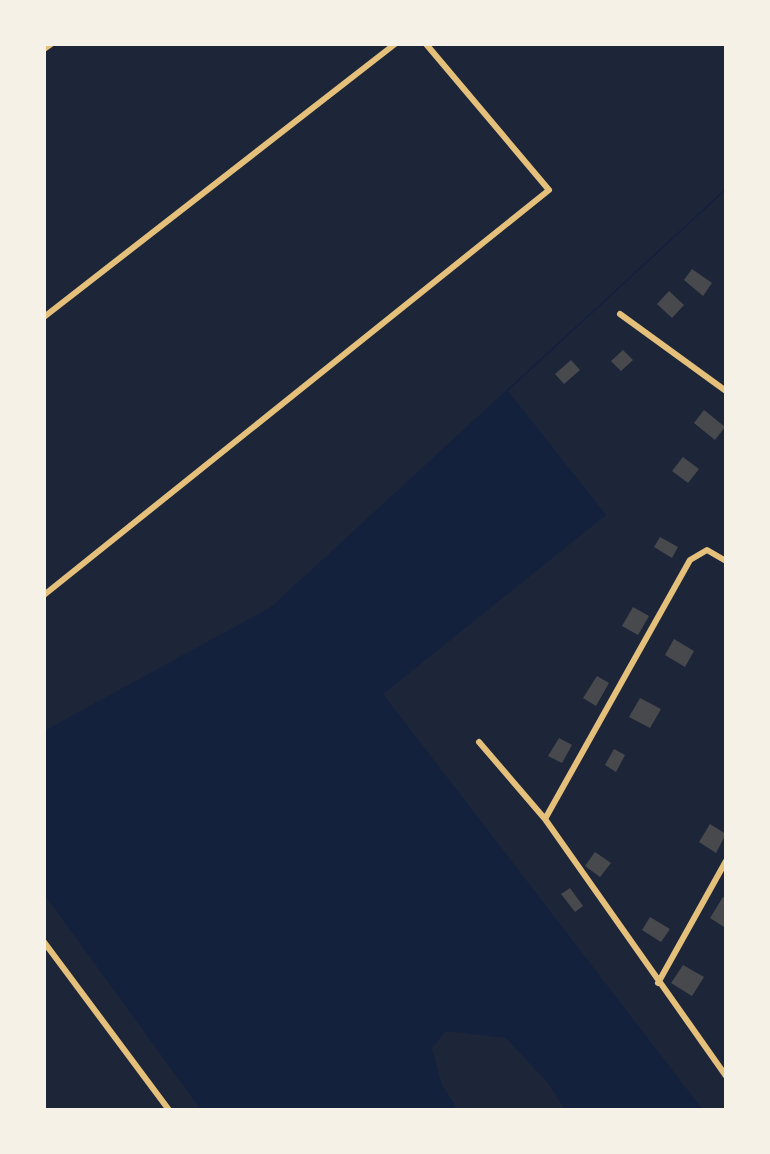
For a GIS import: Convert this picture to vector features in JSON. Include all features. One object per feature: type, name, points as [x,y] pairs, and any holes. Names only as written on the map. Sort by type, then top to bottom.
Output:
[{"type":"lane","points":[[44,49],[51,44]]},
{"type":"lane","points":[[44,317],[395,44]]},
{"type":"lane","points":[[44,595],[549,190],[426,44]]},
{"type":"lane","points":[[620,314],[726,391]]},
{"type":"lane","points":[[545,819],[690,560],[707,550],[726,561]]},
{"type":"lane","points":[[479,742],[545,819],[726,1076]]},
{"type":"lane","points":[[658,983],[726,861]]},
{"type":"lane","points":[[44,942],[169,1110]]},
{"type":"shaded area","points":[[44,44],[726,44],[726,188],[271,607],[44,731]]},
{"type":"shaded area","points":[[726,190],[726,1110],[703,1110],[383,694],[606,515],[508,391]]},
{"type":"shaded area","points":[[44,894],[201,1110],[44,1110]]},
{"type":"shaded area","points":[[446,1031],[506,1038],[548,1083],[565,1110],[458,1110],[442,1085],[432,1048]]},
{"type":"building","points":[[692,269],[712,283],[703,296],[684,280]]},
{"type":"building","points":[[669,291],[684,305],[672,318],[657,304]]},
{"type":"building","points":[[623,350],[633,360],[621,371],[611,361]]},
{"type":"building","points":[[571,360],[580,370],[564,384],[555,374]]},
{"type":"building","points":[[704,410],[725,427],[715,440],[694,423]]},
{"type":"building","points":[[683,457],[699,469],[688,483],[672,471]]},
{"type":"building","points":[[660,537],[678,547],[672,558],[654,547]]},
{"type":"building","points":[[633,607],[649,616],[638,635],[622,626]]},
{"type":"building","points":[[674,639],[694,651],[685,667],[665,655]]},
{"type":"building","points":[[597,676],[609,683],[596,706],[583,698]]},
{"type":"building","points":[[640,698],[661,709],[650,728],[629,717]]},
{"type":"building","points":[[559,738],[572,745],[562,763],[548,756]]},
{"type":"building","points":[[614,749],[625,755],[616,772],[605,765]]},
{"type":"building","points":[[710,824],[726,834],[716,853],[699,842]]},
{"type":"building","points":[[595,852],[611,863],[600,877],[585,866]]},
{"type":"building","points":[[570,888],[583,906],[575,912],[561,894]]},
{"type":"building","points":[[723,897],[726,899],[724,927],[710,918]]},
{"type":"building","points":[[650,917],[670,929],[661,942],[642,930]]},
{"type":"building","points":[[683,965],[704,977],[692,996],[671,983]]}]
